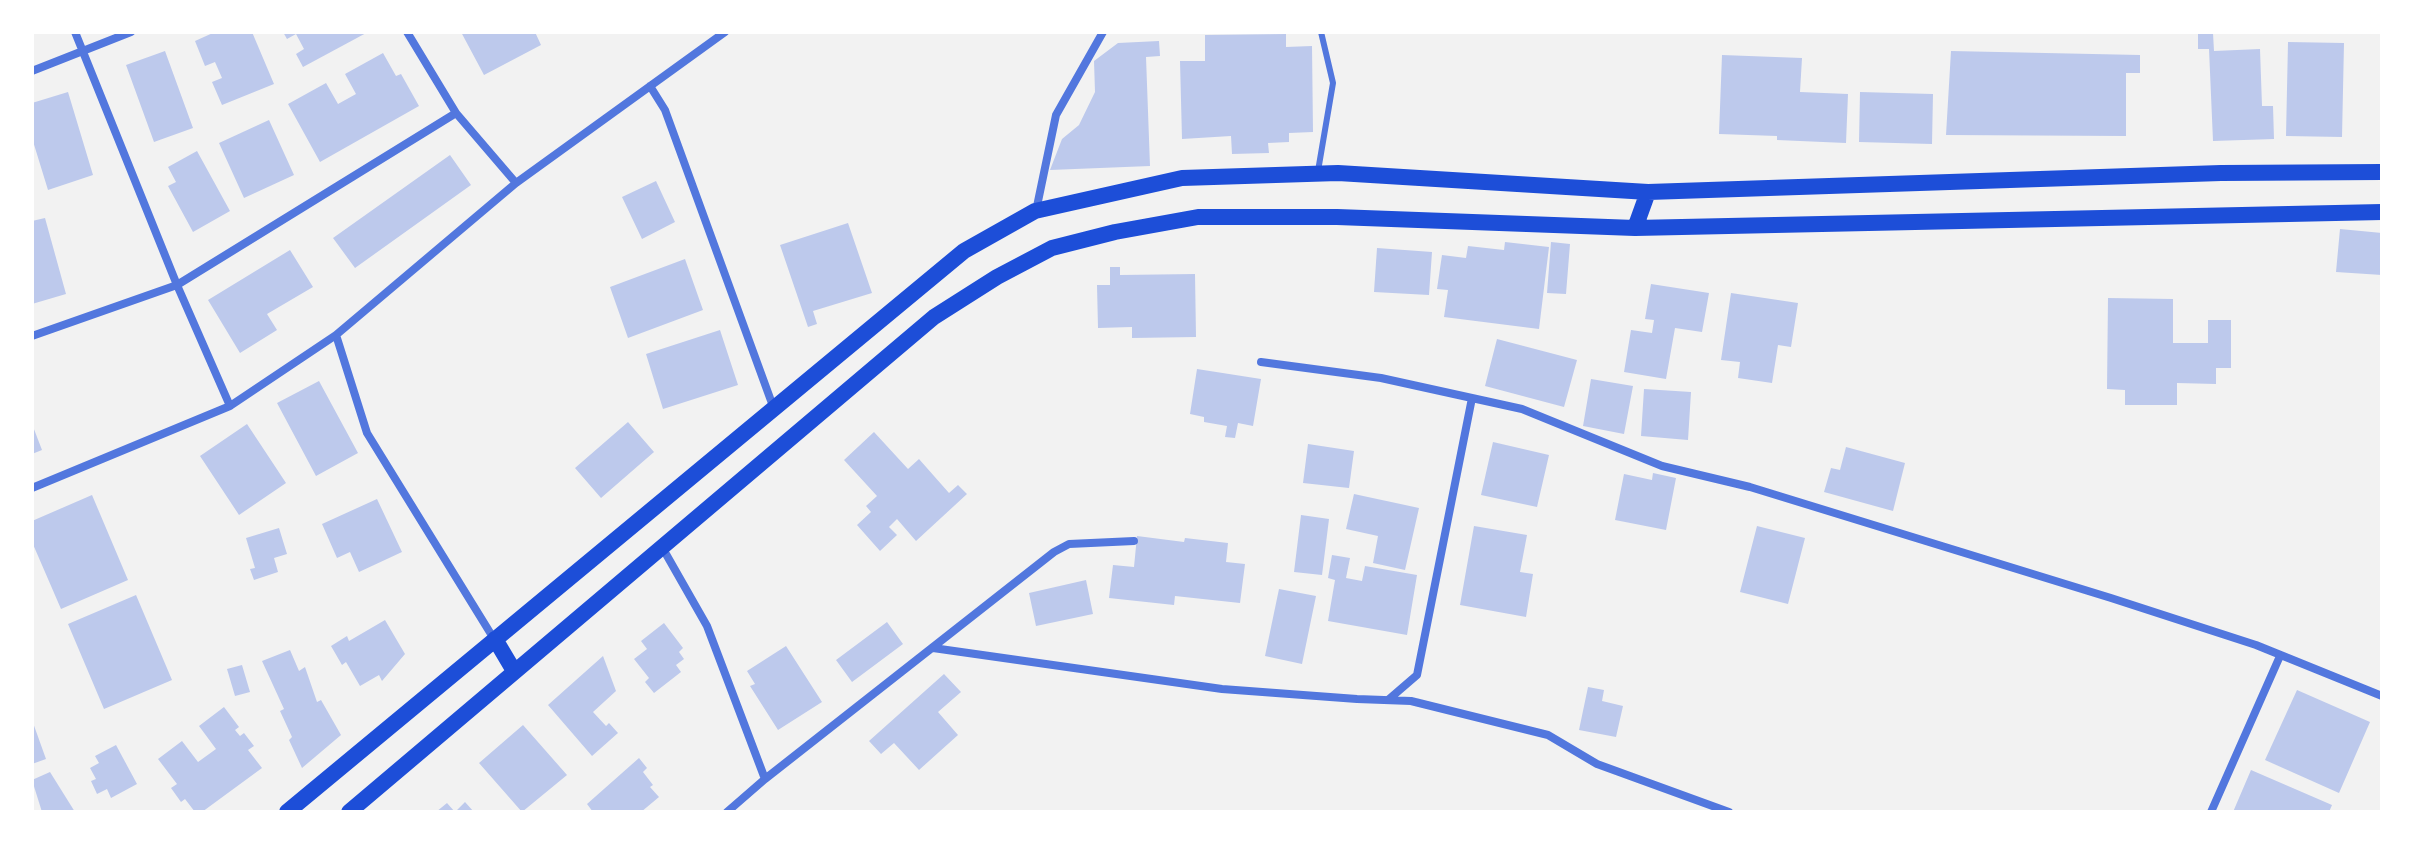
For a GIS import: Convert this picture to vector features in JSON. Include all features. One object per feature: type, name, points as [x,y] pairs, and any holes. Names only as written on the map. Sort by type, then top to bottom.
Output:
[{"type":"main road","points":[[287,812],[964,251],[1035,211],[1182,178],[1317,174],[1648,192],[2221,173],[2382,172]]},
{"type":"main road","points":[[1635,228],[1648,192]]},
{"type":"main road","points":[[349,812],[934,317],[997,277],[1052,248],[1115,232],[1198,217],[1337,217],[1635,228],[2213,213],[2382,212]]},
{"type":"main road","points":[[495,639],[514,671]]},
{"type":"street","points":[[75,32],[177,285],[230,406]]},
{"type":"street","points":[[32,71],[131,32]]},
{"type":"street","points":[[407,32],[456,113],[516,183]]},
{"type":"street","points":[[32,488],[230,406],[336,335],[516,183],[725,32]]},
{"type":"street","points":[[1035,211],[1056,115],[1103,32]]},
{"type":"street","points":[[650,86],[665,110],[775,409]]},
{"type":"street","points":[[32,336],[177,285],[456,113]]},
{"type":"street","points":[[336,335],[367,433],[495,639]]},
{"type":"street","points":[[1261,362],[1381,378],[1522,409],[1662,466],[1750,487],[1852,517],[2169,617],[2256,645],[2382,696]]},
{"type":"street","points":[[1387,700],[1417,675],[1472,398]]},
{"type":"street","points":[[727,812],[1054,552],[1069,544],[1134,541]]},
{"type":"street","points":[[662,547],[707,626],[765,779]]},
{"type":"street","points":[[933,648],[1222,689],[1411,701],[1548,735],[1597,764],[1729,812]]},
{"type":"street","points":[[2211,812],[2280,656]]},
{"type":"lane","points":[[1317,174],[1333,83],[1321,32]]},
{"type":"building","points":[[215,32],[252,32],[274,84],[222,105],[212,82],[222,78],[215,62],[205,66],[195,41]]},
{"type":"building","points":[[283,32],[368,32],[303,67],[296,54],[304,49],[296,34],[287,39]]},
{"type":"building","points":[[461,32],[535,32],[541,45],[484,75]]},
{"type":"building","points":[[2213,33],[2214,51],[2260,49],[2262,106],[2273,106],[2274,139],[2213,141],[2209,49],[2198,49],[2198,34]]},
{"type":"building","points":[[1286,34],[1286,47],[1312,46],[1313,132],[1289,133],[1289,142],[1268,143],[1269,153],[1232,154],[1231,136],[1182,139],[1180,61],[1205,61],[1205,35]]},
{"type":"building","points":[[1159,41],[1160,56],[1146,57],[1150,166],[1050,170],[1062,139],[1079,125],[1095,92],[1094,61],[1118,43]]},
{"type":"building","points":[[2288,42],[2344,43],[2342,137],[2286,136]]},
{"type":"building","points":[[165,51],[193,128],[154,142],[126,65]]},
{"type":"building","points":[[1951,51],[2140,55],[2140,73],[2126,73],[2126,136],[1946,135]]},
{"type":"building","points":[[383,53],[396,76],[401,74],[419,106],[320,162],[288,104],[326,83],[338,104],[356,94],[345,74]]},
{"type":"building","points":[[1722,55],[1802,58],[1800,92],[1848,94],[1846,143],[1719,134]]},
{"type":"building","points":[[68,92],[93,175],[48,190],[32,138],[32,103]]},
{"type":"building","points":[[1860,92],[1933,94],[1932,144],[1859,142]]},
{"type":"building","points":[[269,120],[294,175],[244,198],[219,143]]},
{"type":"building","points":[[197,151],[230,211],[193,232],[168,186],[176,182],[168,167]]},
{"type":"building","points":[[450,155],[471,185],[355,268],[333,238]]},
{"type":"building","points":[[656,181],[675,222],[642,239],[622,197]]},
{"type":"building","points":[[45,218],[66,294],[32,304],[32,221]]},
{"type":"building","points":[[848,223],[872,293],[813,311],[817,324],[808,327],[780,245]]},
{"type":"building","points":[[2340,229],[2382,233],[2382,275],[2336,272]]},
{"type":"building","points":[[1505,242],[1549,247],[1539,329],[1444,317],[1448,290],[1437,289],[1442,255],[1466,258],[1468,246],[1504,250]]},
{"type":"building","points":[[1551,242],[1570,244],[1566,294],[1547,293]]},
{"type":"building","points":[[1377,248],[1432,252],[1429,295],[1374,292]]},
{"type":"building","points":[[290,250],[313,287],[267,314],[277,330],[240,353],[208,300]]},
{"type":"building","points":[[685,259],[703,310],[628,338],[610,287]]},
{"type":"building","points":[[1110,267],[1120,267],[1120,275],[1195,274],[1196,337],[1132,338],[1132,327],[1098,328],[1097,285],[1110,285]]},
{"type":"building","points":[[1651,284],[1709,293],[1702,332],[1675,328],[1666,379],[1624,372],[1631,330],[1652,333],[1654,320],[1645,319]]},
{"type":"building","points":[[1731,293],[1798,303],[1791,347],[1778,345],[1772,383],[1738,378],[1740,362],[1721,360]]},
{"type":"building","points":[[2108,298],[2173,299],[2173,343],[2208,343],[2208,320],[2231,320],[2231,368],[2216,368],[2216,384],[2177,383],[2177,405],[2125,405],[2125,390],[2107,389]]},
{"type":"building","points":[[720,330],[738,385],[663,409],[646,354]]},
{"type":"building","points":[[1497,339],[1577,360],[1564,407],[1485,386]]},
{"type":"building","points":[[1197,369],[1261,379],[1253,426],[1238,423],[1235,438],[1225,437],[1227,426],[1204,422],[1204,417],[1190,414]]},
{"type":"building","points":[[1591,379],[1633,386],[1624,434],[1583,426]]},
{"type":"building","points":[[319,381],[358,453],[316,476],[277,403]]},
{"type":"building","points":[[1644,389],[1691,392],[1688,440],[1641,436]]},
{"type":"building","points":[[628,422],[654,452],[601,498],[575,468]]},
{"type":"building","points":[[32,424],[42,450],[32,454]]},
{"type":"building","points":[[247,424],[286,483],[239,515],[200,456]]},
{"type":"building","points":[[874,432],[908,469],[919,459],[949,493],[958,485],[967,494],[916,541],[897,519],[889,527],[897,535],[880,551],[857,525],[871,512],[866,506],[877,496],[844,460]]},
{"type":"building","points":[[1493,442],[1549,455],[1537,507],[1481,495]]},
{"type":"building","points":[[1308,444],[1354,451],[1349,488],[1303,483]]},
{"type":"building","points":[[1846,447],[1905,463],[1893,511],[1824,492],[1831,468],[1840,470]]},
{"type":"building","points":[[1653,473],[1676,478],[1666,530],[1615,520],[1624,474],[1652,480]]},
{"type":"building","points":[[1354,494],[1419,508],[1405,570],[1373,563],[1378,536],[1346,529]]},
{"type":"building","points":[[92,495],[128,580],[61,609],[32,542],[32,521]]},
{"type":"building","points":[[377,499],[402,552],[359,572],[350,552],[337,558],[322,524]]},
{"type":"building","points":[[1301,515],[1329,519],[1322,575],[1294,572]]},
{"type":"building","points":[[1474,526],[1527,535],[1520,572],[1533,574],[1526,617],[1460,605]]},
{"type":"building","points":[[1757,526],[1805,538],[1788,604],[1740,592]]},
{"type":"building","points":[[279,528],[287,554],[274,558],[278,572],[254,580],[250,569],[255,568],[246,538]]},
{"type":"building","points":[[1137,536],[1228,543],[1226,562],[1245,564],[1240,603],[1175,596],[1174,605],[1109,598],[1113,565],[1134,567]]},
{"type":"building","points":[[1332,555],[1350,558],[1346,578],[1362,581],[1365,566],[1417,575],[1407,635],[1328,621],[1335,580],[1328,578]]},
{"type":"building","points":[[1086,580],[1093,614],[1036,626],[1029,593]]},
{"type":"building","points":[[1279,589],[1316,596],[1302,664],[1265,656]]},
{"type":"building","points":[[136,595],[172,680],[104,709],[68,624]]},
{"type":"building","points":[[385,620],[405,654],[382,681],[379,675],[360,686],[346,662],[342,665],[331,646],[347,636],[349,641]]},
{"type":"building","points":[[887,622],[903,644],[852,682],[836,660]]},
{"type":"building","points":[[664,623],[683,648],[679,652],[684,659],[676,665],[681,672],[654,693],[645,682],[649,678],[634,659],[647,649],[641,641]]},
{"type":"building","points":[[786,646],[822,702],[778,730],[750,686],[755,684],[747,671]]},
{"type":"building","points":[[290,650],[299,671],[305,667],[317,702],[321,700],[341,735],[302,768],[280,711],[284,709],[262,661]]},
{"type":"building","points":[[603,656],[616,691],[593,712],[618,733],[592,756],[548,705]]},
{"type":"building","points":[[242,665],[250,692],[235,696],[227,669]]},
{"type":"building","points":[[944,674],[961,692],[938,712],[958,735],[919,770],[894,743],[881,754],[869,741]]},
{"type":"building","points":[[1588,687],[1604,690],[1602,701],[1623,706],[1616,737],[1579,730]]},
{"type":"building","points":[[2297,690],[2370,722],[2339,793],[2265,760]]},
{"type":"building","points":[[224,707],[239,727],[235,730],[240,736],[244,733],[254,746],[248,750],[262,768],[202,812],[195,812],[185,799],[181,802],[171,788],[177,784],[158,759],[182,741],[198,762],[216,749],[199,726]]},
{"type":"building","points":[[32,720],[46,759],[32,764]]},
{"type":"building","points":[[523,725],[567,775],[522,812],[479,763]]},
{"type":"building","points":[[116,745],[137,784],[111,798],[107,789],[97,794],[91,781],[96,779],[90,768],[99,763],[95,756]]},
{"type":"building","points":[[639,758],[647,768],[643,772],[653,785],[650,787],[659,797],[641,812],[593,812],[587,804]]},
{"type":"building","points":[[2251,770],[2332,805],[2329,812],[2233,812]]},
{"type":"building","points":[[50,772],[75,812],[42,812],[32,780]]},
{"type":"building","points":[[465,802],[474,812],[455,812]]},
{"type":"building","points":[[447,803],[455,812],[436,812]]}]
